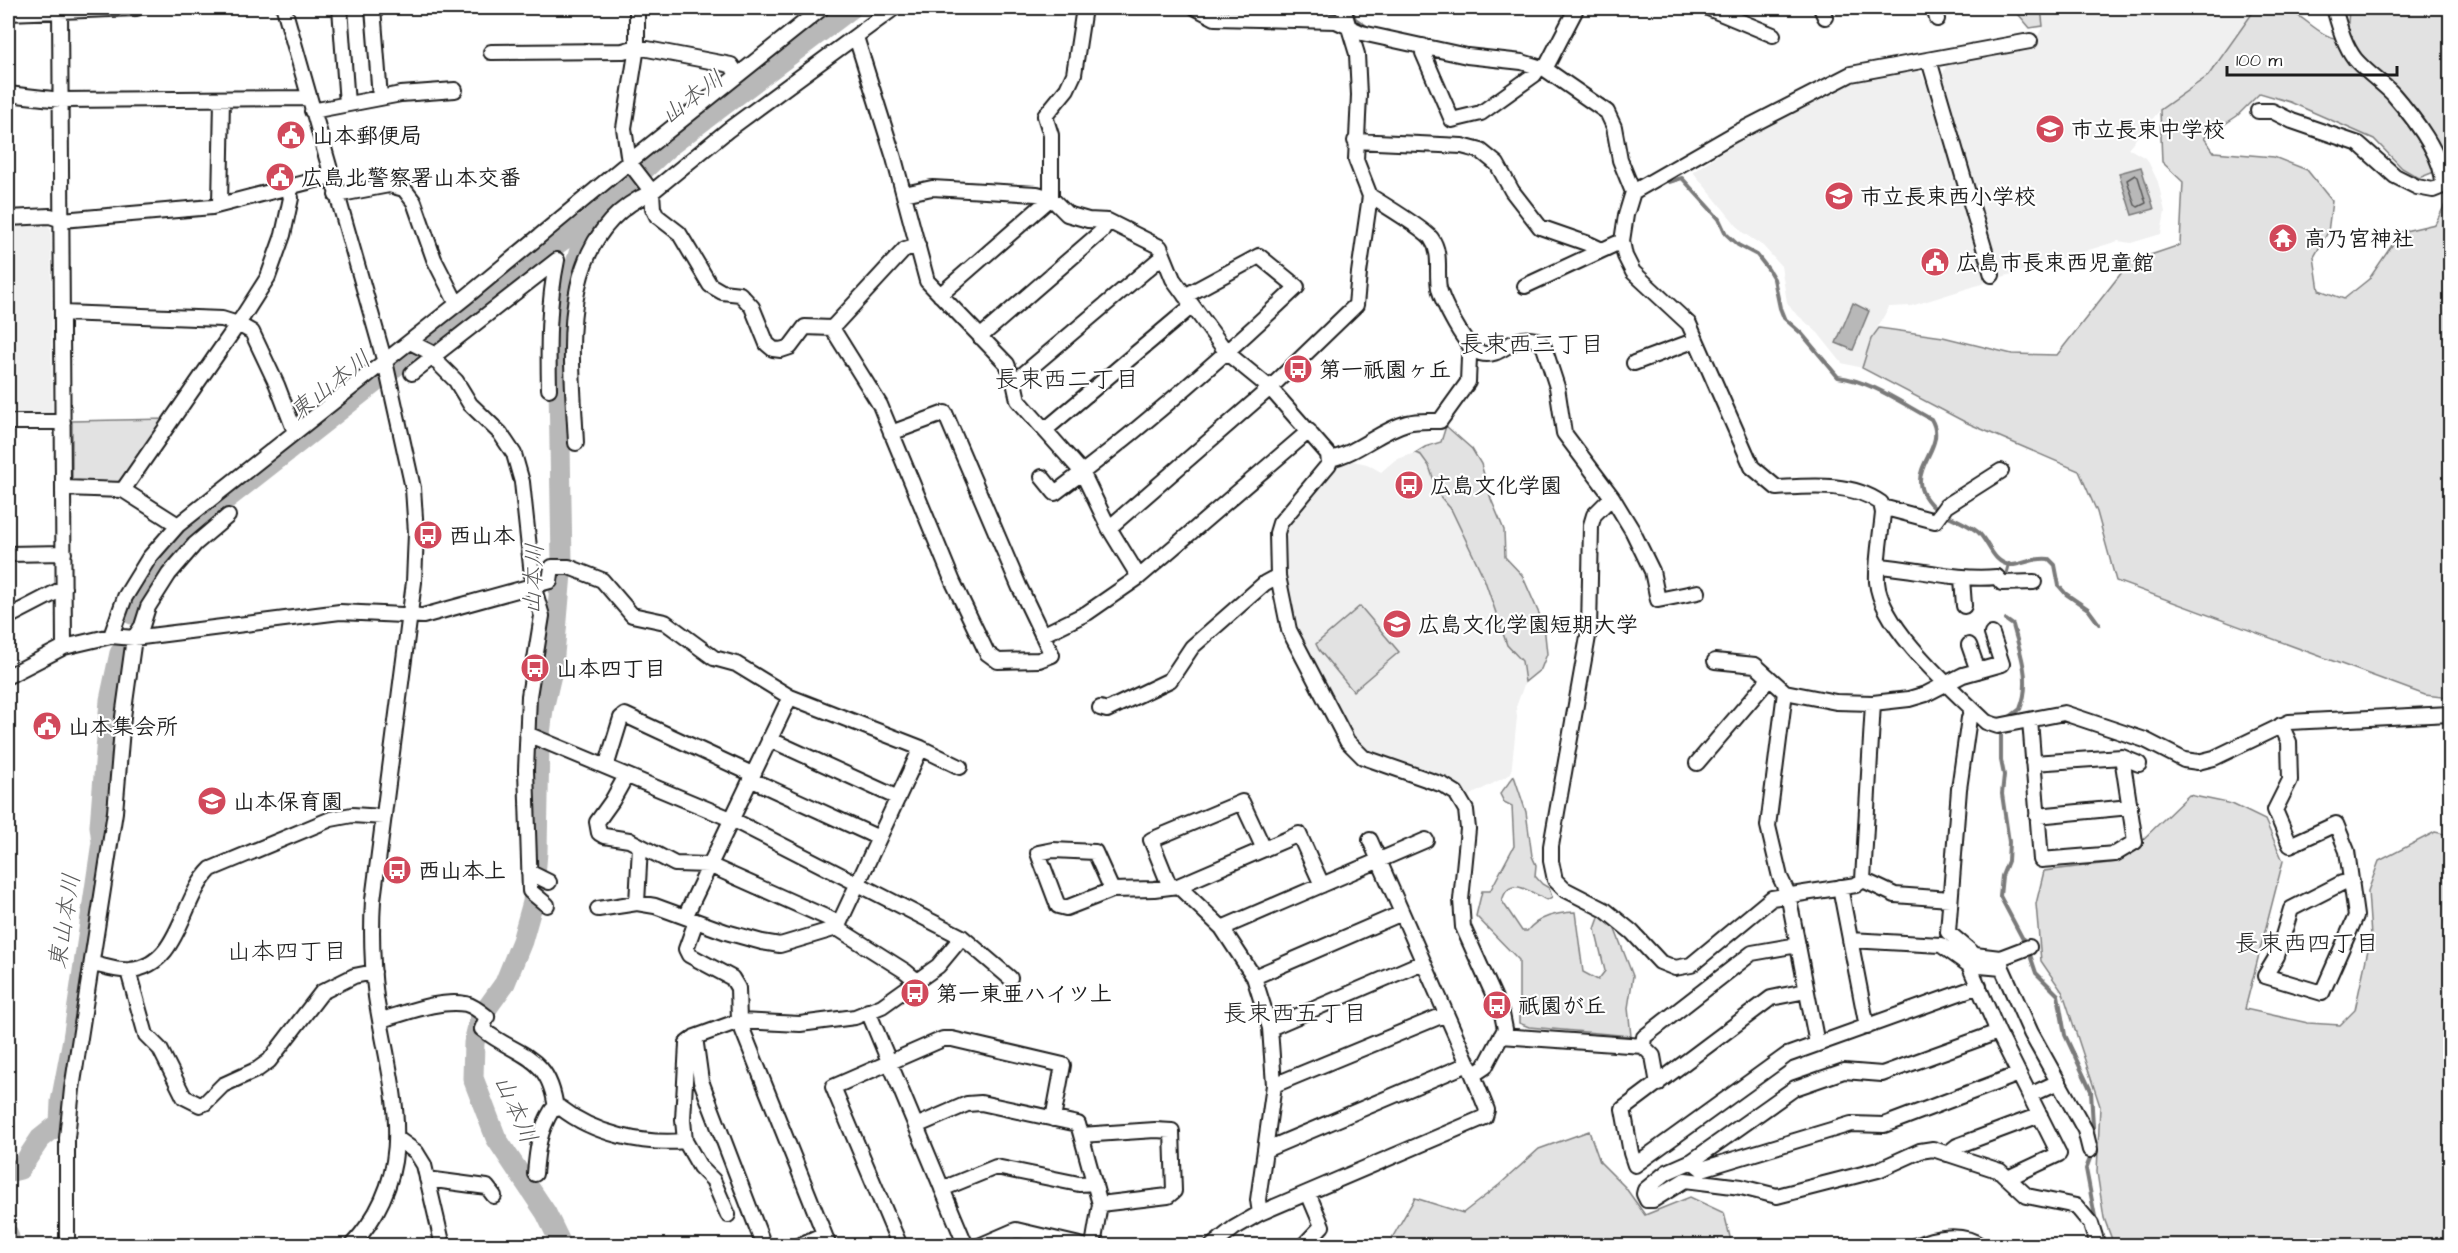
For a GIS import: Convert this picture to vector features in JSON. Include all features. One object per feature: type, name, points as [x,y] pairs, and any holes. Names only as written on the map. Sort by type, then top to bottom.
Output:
[{"type":"street","points":[[8,13],[60,9],[137,8]]},
{"type":"street","points":[[284,8],[330,176],[386,364],[413,488],[416,533],[415,573],[373,900],[371,941],[396,1110],[398,1139],[394,1166],[386,1192],[372,1219],[351,1245]]},
{"type":"street","points":[[340,8],[347,104]]},
{"type":"street","points":[[372,8],[380,98]]},
{"type":"street","points":[[637,8],[637,46],[624,128],[629,162],[652,192],[653,208],[657,216],[679,233],[710,285],[722,292],[740,294],[752,307],[767,344],[773,349],[781,350],[790,347],[805,327],[832,327],[905,249],[918,245]]},
{"type":"street","points":[[111,636],[125,597],[149,558],[178,525],[295,432],[386,364],[809,12],[822,8]]},
{"type":"street","points":[[576,443],[573,313],[579,277],[595,242],[609,224],[632,203],[652,192],[728,130],[894,8]]},
{"type":"street","points":[[940,295],[1051,198],[1051,135],[1046,116],[1067,89],[1074,74],[1084,8]]},
{"type":"street","points":[[1196,8],[1215,18],[1336,21],[1362,33],[1467,56],[1522,62],[1542,68],[1607,112],[1614,127],[1620,160],[1633,192],[1622,241],[1624,256],[1633,272],[1689,324],[1752,467],[1777,488],[1824,486],[1871,496],[1881,503],[1877,583],[1887,612],[1905,639],[1986,722],[1998,726],[2064,712],[2145,740],[2184,760],[2198,762],[2214,758],[2289,722],[2451,714]]},
{"type":"street","points":[[1109,528],[1270,388],[1356,305],[1370,196],[1356,160],[1355,141],[1359,95],[1357,54],[1343,8]]},
{"type":"street","points":[[1423,46],[1423,53],[1452,120],[1481,113],[1542,68],[1575,10],[1571,8]]},
{"type":"street","points":[[1708,8],[1773,35]]},
{"type":"street","points":[[2258,111],[2272,111],[2292,121],[2359,144],[2396,176],[2417,187],[2433,190],[2443,186],[2443,176],[2428,141],[2392,94],[2355,58],[2342,33],[2334,8]]},
{"type":"street","points":[[60,9],[64,647]]},
{"type":"street","points":[[856,37],[904,194],[927,281],[1007,364],[1018,400],[1082,472],[1109,528],[1139,577]]},
{"type":"street","points":[[1633,192],[1734,134],[1851,74],[2030,41]]},
{"type":"street","points":[[491,52],[623,51],[637,46],[731,64],[737,74]]},
{"type":"street","points":[[1929,60],[1992,275]]},
{"type":"street","points":[[8,94],[61,100],[222,99],[347,104],[401,94],[455,90]]},
{"type":"street","points":[[220,204],[222,99]]},
{"type":"street","points":[[1355,141],[1461,146],[1481,151],[1497,164],[1512,191],[1540,227],[1589,243],[1602,250]]},
{"type":"street","points":[[8,218],[50,216],[62,220],[220,204],[330,176]]},
{"type":"street","points":[[336,195],[389,185],[404,189],[414,201],[434,259],[457,304]]},
{"type":"street","points":[[123,490],[268,277],[285,226],[291,198],[288,187]]},
{"type":"street","points":[[904,194],[932,188],[1037,194],[1051,198],[1067,214],[1088,220],[1107,221],[1160,248],[1173,279],[1227,353],[1270,388],[1309,431],[1330,459]]},
{"type":"street","points":[[1370,196],[1431,237],[1438,251],[1439,290],[1465,342],[1472,350],[1492,354],[1522,339],[1536,340],[1544,347],[1557,387],[1564,433],[1612,497],[1632,530],[1652,571],[1658,600],[1698,592]]},
{"type":"street","points":[[980,337],[1101,232],[1107,221]]},
{"type":"street","points":[[1525,286],[1622,241]]},
{"type":"street","points":[[1042,477],[1054,493],[1227,353],[1297,287],[1260,256],[1189,301],[1045,430]]},
{"type":"street","points":[[1014,382],[1164,258]]},
{"type":"street","points":[[412,373],[557,260],[551,287],[548,342],[549,389]]},
{"type":"street","points":[[62,313],[222,319],[238,324],[252,332],[277,385],[295,432]]},
{"type":"street","points":[[832,327],[879,405],[952,582],[987,653],[998,661],[1039,660],[1052,655],[945,413],[891,433]]},
{"type":"street","points":[[1634,363],[1696,340]]},
{"type":"street","points":[[410,342],[433,355],[456,381],[470,404],[500,433],[514,454],[522,482],[532,585],[543,616],[529,696],[527,734],[530,891],[547,904]]},
{"type":"street","points":[[1330,459],[1345,456],[1406,423],[1440,421],[1468,382],[1469,357],[1472,350]]},
{"type":"street","points":[[8,422],[63,422]]},
{"type":"street","points":[[1042,635],[1087,613],[1139,577],[1309,431]]},
{"type":"street","points":[[1265,1150],[1471,1070],[1485,1067],[1505,1029],[1502,1014],[1463,927],[1461,900],[1468,829],[1466,810],[1456,793],[1443,785],[1363,757],[1347,741],[1289,630],[1278,576],[1277,533],[1280,523],[1329,464],[1330,459]]},
{"type":"street","points":[[1882,507],[1935,521],[1946,506],[2001,471]]},
{"type":"street","points":[[64,488],[123,490],[178,525]]},
{"type":"street","points":[[1612,497],[1594,516],[1591,525],[1589,631],[1551,846],[1551,861],[1556,880],[1564,889],[1605,910],[1632,932],[1660,962],[1675,968],[1691,965],[1772,898],[1856,885],[1863,880]]},
{"type":"street","points":[[67,1245],[67,1138],[70,1108],[115,812],[123,717],[134,638],[142,626],[148,607],[169,574],[195,544],[228,516]]},
{"type":"street","points":[[8,554],[64,553]]},
{"type":"street","points":[[1879,566],[1905,568],[1962,579],[1997,577],[2002,583],[2002,598]]},
{"type":"street","points":[[8,676],[64,647],[111,636],[134,638],[340,612],[423,616],[550,581],[552,567],[562,567],[602,580],[632,615],[665,622],[714,658],[736,664],[790,697],[921,748],[960,767]]},
{"type":"street","points":[[1101,708],[1107,711],[1170,680],[1192,647],[1265,583],[1278,576]]},
{"type":"street","points":[[1962,579],[1964,606]]},
{"type":"street","points":[[2002,583],[2034,582]]},
{"type":"street","points":[[8,614],[64,588]]},
{"type":"street","points":[[1715,661],[1755,665],[1785,692],[1836,702],[1873,703],[1909,699],[1926,694],[1978,671],[2002,664],[1992,634]]},
{"type":"street","points":[[1969,645],[1978,671]]},
{"type":"street","points":[[1697,763],[1769,679]]},
{"type":"street","points":[[1785,692],[1768,826],[1780,877],[1788,894],[1817,1044]]},
{"type":"street","points":[[790,697],[709,865],[690,919],[686,949],[689,955],[732,978],[738,988],[739,1021],[826,1240],[798,1245]]},
{"type":"street","points":[[1863,880],[1873,703]]},
{"type":"street","points":[[1972,709],[1959,789],[1948,932],[1975,955],[2001,963],[2031,1033],[2085,1130],[2090,1150]]},
{"type":"street","points":[[606,767],[621,718],[625,715],[879,838]]},
{"type":"street","points":[[2030,720],[2041,860],[2115,854],[2135,842],[2122,757]]},
{"type":"street","points":[[2281,725],[2289,742],[2290,780],[2275,810],[2290,845],[2336,824],[2347,851],[2352,880],[2356,916],[2322,993],[2265,976],[2277,956],[2291,909],[2352,880]]},
{"type":"street","points":[[527,734],[730,819],[962,937],[1010,978]]},
{"type":"street","points":[[769,739],[898,798]]},
{"type":"street","points":[[598,909],[637,903],[655,906],[762,942],[780,945],[838,926],[921,748]]},
{"type":"street","points":[[2033,763],[2122,757],[2139,764]]},
{"type":"street","points":[[626,776],[597,822],[600,833],[604,836],[629,840],[675,864],[709,865],[838,926],[905,970],[917,981]]},
{"type":"street","points":[[1260,1213],[1258,1200],[1274,1085],[1270,1028],[1254,978],[1222,928],[1174,886],[1151,840],[1242,802],[1264,849]]},
{"type":"street","points":[[2037,816],[2130,807]]},
{"type":"street","points":[[93,964],[128,971],[146,966],[162,957],[200,880],[211,869],[331,819],[352,815],[384,817]]},
{"type":"street","points":[[1112,890],[1095,852],[1053,850],[1038,853],[1058,906],[1066,908],[1112,890],[1174,886],[1299,834],[1322,885]]},
{"type":"street","points":[[1212,1245],[1234,1228],[1260,1213],[1485,1117],[1487,1110],[1471,1070],[1370,840]]},
{"type":"street","points":[[1222,928],[1426,840]]},
{"type":"street","points":[[637,903],[640,846]]},
{"type":"street","points":[[529,872],[549,882]]},
{"type":"street","points":[[1863,880],[1894,895],[1950,898]]},
{"type":"street","points":[[1840,887],[1867,1026]]},
{"type":"street","points":[[1254,978],[1402,913]]},
{"type":"street","points":[[728,1215],[713,1180],[700,1167],[685,1141],[683,1119],[687,1043],[695,1037],[739,1021],[800,1024],[855,1017],[882,1006],[938,966],[962,937]]},
{"type":"street","points":[[1850,940],[1941,945],[1969,966],[1998,1032],[2060,1154],[2008,1178]]},
{"type":"street","points":[[1643,1046],[1644,1037],[1752,953],[1798,945]]},
{"type":"street","points":[[1969,966],[2001,963],[2027,948]]},
{"type":"street","points":[[1270,1028],[1423,962]]},
{"type":"street","points":[[128,971],[146,1035],[160,1049],[184,1097],[200,1105],[205,1104],[223,1085],[258,1069],[269,1061],[322,992],[354,976],[374,972]]},
{"type":"street","points":[[1806,991],[1771,998],[1623,1109],[1635,1165],[1787,1055],[1978,987]]},
{"type":"street","points":[[381,1020],[444,1004],[465,1004],[473,1007],[487,1017],[482,1029],[500,1043],[527,1056],[539,1065],[548,1077],[554,1092],[556,1109]]},
{"type":"street","points":[[868,1011],[966,1245]]},
{"type":"street","points":[[1274,1085],[1446,1014]]},
{"type":"street","points":[[1998,1032],[1882,1074],[1844,1071],[1795,1088],[1692,1161],[1667,1172],[1645,1190],[1644,1194],[1647,1200],[1653,1200],[1685,1180],[1741,1187],[1777,1196],[1878,1170],[1920,1151],[1933,1149],[2000,1171],[2028,1196],[2076,1206],[2091,1224],[2098,1245]]},
{"type":"street","points":[[1501,1036],[1643,1046],[1653,1056],[1658,1083]]},
{"type":"street","points":[[695,1037],[701,1081],[764,1245]]},
{"type":"street","points":[[900,1245],[833,1087],[943,1039],[952,1039],[1063,1065],[1053,1119]]},
{"type":"street","points":[[1692,1161],[1702,1169],[1851,1124],[1884,1125],[2019,1074]]},
{"type":"street","points":[[2030,1095],[2058,1082]]},
{"type":"street","points":[[916,1126],[967,1104],[981,1103],[1078,1124],[1100,1204],[1093,1245]]},
{"type":"street","points":[[535,1174],[538,1139],[552,1110],[556,1109],[561,1108],[579,1121],[600,1130],[647,1140],[685,1141]]},
{"type":"street","points":[[1947,1154],[1957,1146],[2040,1115]]},
{"type":"street","points":[[1081,1135],[1172,1131],[1173,1191],[1168,1196],[1100,1204]]},
{"type":"street","points":[[398,1139],[416,1152],[424,1165],[443,1245]]},
{"type":"street","points":[[942,1189],[996,1167],[1079,1184],[1095,1184]]},
{"type":"street","points":[[427,1179],[487,1187],[494,1196]]},
{"type":"street","points":[[1303,1245],[1322,1226],[1308,1193]]},
{"type":"street","points":[[979,1245],[1016,1230],[1084,1245]]},
{"type":"street","points":[[1915,1245],[1936,1238],[1965,1238],[1981,1245]]},
{"type":"shaded area","points":[[2274,7],[2288,10],[2323,33],[2339,39],[2390,99],[2424,144],[2434,172],[2419,178],[2402,168],[2374,139],[2290,102],[2260,93],[2237,116],[2204,138],[2214,152],[2274,157],[2307,170],[2332,201],[2328,232],[2314,257],[2319,290],[2344,299],[2369,279],[2401,232],[2435,224],[2450,195],[2450,698],[2425,695],[2116,581],[2097,512],[2079,471],[1965,422],[1862,368],[1871,339],[1879,328],[1943,337],[2012,354],[2057,355],[2130,262],[2180,245],[2183,182],[2162,162],[2160,110],[2208,76],[2256,8]]},
{"type":"shaded area","points":[[2013,8],[2041,8],[2043,26],[2030,28]]},
{"type":"shaded area","name":"市立長束中学校","points":[[2041,8],[2256,8],[2208,76],[2160,110],[2128,148],[2147,159],[2158,182],[2165,212],[2161,234],[2131,243],[2118,241],[2002,277],[1998,263],[1994,264],[1970,185],[1943,74],[1952,59],[2034,43],[2043,26]]},
{"type":"shaded area","points":[[2353,8],[2450,8],[2450,194],[2447,176],[2360,56],[2347,33],[2349,11]]},
{"type":"shaded area","name":"市立長束西小学校","points":[[1915,69],[1921,73],[1926,83],[1955,161],[1986,267],[1981,270],[1985,283],[1911,306],[1889,307],[1871,339],[1862,368],[1842,363],[1818,333],[1792,310],[1787,302],[1781,266],[1763,246],[1742,232],[1693,172],[1746,135],[1851,77]]},
{"type":"shaded area","points":[[46,224],[51,230],[52,415],[8,415],[8,227]]},
{"type":"shaded area","points":[[166,419],[119,484],[75,484],[72,480],[72,421]]},
{"type":"shaded area","points":[[1446,426],[1472,449],[1481,464],[1491,499],[1504,530],[1505,557],[1522,575],[1544,625],[1547,654],[1541,669],[1525,682],[1522,661],[1507,645],[1484,578],[1451,509],[1439,495],[1429,466],[1421,455],[1415,453],[1441,442]]},
{"type":"shaded area","name":"広島文化学園短期大学","points":[[1415,453],[1421,455],[1429,466],[1439,495],[1451,509],[1484,578],[1507,645],[1522,661],[1525,682],[1516,707],[1511,774],[1469,796],[1453,782],[1374,754],[1355,740],[1342,720],[1298,629],[1286,576],[1287,528],[1335,465],[1340,461],[1353,461],[1367,464],[1381,472],[1395,460]]},
{"type":"shaded area","points":[[1360,606],[1399,652],[1353,691],[1316,644]]},
{"type":"shaded area","points":[[1514,776],[1526,812],[1532,856],[1536,865],[1535,876],[1549,888],[1552,897],[1547,900],[1521,887],[1515,887],[1505,893],[1502,901],[1522,931],[1527,931],[1537,922],[1549,916],[1575,912],[1583,972],[1598,980],[1605,971],[1595,929],[1600,915],[1614,927],[1633,976],[1628,1008],[1631,1036],[1529,1027],[1519,1023],[1519,960],[1476,916],[1482,891],[1490,891],[1514,846],[1512,806],[1504,802],[1500,794]]},
{"type":"shaded area","points":[[2189,795],[2232,804],[2265,820],[2283,861],[2245,1009],[2308,1023],[2340,1025],[2355,1010],[2371,936],[2368,891],[2379,861],[2435,832],[2450,835],[2450,1245],[2114,1245],[2104,1218],[2097,1172],[2100,1106],[2063,993],[2041,961],[2036,904],[2044,871],[2117,862]]},
{"type":"shaded area","points":[[1589,1131],[1600,1162],[1625,1187],[1645,1215],[1690,1197],[1724,1213],[1732,1245],[1388,1245],[1415,1198],[1463,1213],[1539,1149]]},
{"type":"water","points":[[2141,167],[2154,209],[2132,215],[2119,173]]},
{"type":"water","points":[[1853,303],[1869,311],[1853,350],[1836,343]]},
{"type":"waterway","name":"東山本川","points":[[132,614],[150,579],[192,526],[494,289],[588,222],[667,148],[852,8]]},
{"type":"waterway","points":[[1351,8],[1355,19],[1368,28]]},
{"type":"waterway","points":[[1602,100],[1610,105],[1618,122]]},
{"type":"waterway","points":[[1669,182],[1682,178],[1719,219],[1726,234],[1738,245],[1757,255],[1774,279],[1784,318],[1802,334],[1838,377],[1874,388],[1931,419],[1935,431],[1934,442],[1921,474],[1920,485],[1925,497],[1938,511]]},
{"type":"waterway","name":"山本川","points":[[562,1246],[546,1213],[496,1138],[473,1078],[474,1043],[480,1018],[505,983],[522,941],[533,902],[537,852],[539,743],[543,709],[553,666],[562,562],[558,326],[588,222]]},
{"type":"waterway","points":[[1944,514],[1978,532],[1996,557],[2005,564],[2016,565],[2038,559],[2049,559],[2055,565],[2059,586],[2066,594],[2088,609],[2099,624]]},
{"type":"waterway","points":[[2005,579],[2009,564]]},
{"type":"waterway","points":[[2006,620],[2013,625],[2025,677],[2020,709],[2007,719]]},
{"type":"waterway","name":"東山本川","points":[[8,1172],[20,1169],[40,1139],[60,1123],[61,1102],[73,1039],[102,842],[100,826],[110,700],[120,653]]},
{"type":"waterway","points":[[2001,729],[2001,760],[2004,775],[2002,794],[2009,842],[2008,861],[2002,876],[2000,896],[2026,945]]},
{"type":"waterway","points":[[2029,952],[2036,973],[2058,995],[2065,1035],[2091,1091],[2094,1143]]},
{"type":"waterway","points":[[2092,1153],[2086,1169],[2096,1222]]},
{"type":"waterway","name":"東山本川","points":[[8,1234],[11,1246]]},
{"type":"place","name":"市立長束中学校","points":[[2050,129]]},
{"type":"place","name":"山本郵便局","points":[[291,135]]},
{"type":"place","name":"広島北警察署山本交番","points":[[280,177]]},
{"type":"place","name":"市立長束西小学校","points":[[1839,196]]},
{"type":"place","name":"高乃宮神社","points":[[2283,238]]},
{"type":"place","name":"広島市長束西児童館","points":[[1935,262]]},
{"type":"place","name":"第一祇園ヶ丘","points":[[1298,369]]},
{"type":"place","name":"広島文化学園","points":[[1409,485]]},
{"type":"place","name":"西山本","points":[[428,535]]},
{"type":"place","name":"広島文化学園短期大学","points":[[1397,624]]},
{"type":"place","name":"山本四丁目","points":[[535,668]]},
{"type":"place","name":"山本集会所","points":[[47,726]]},
{"type":"place","name":"山本保育園","points":[[212,801]]},
{"type":"place","name":"西山本上","points":[[397,870]]},
{"type":"place","name":"第一東亜ハイツ上","points":[[915,993]]},
{"type":"place","name":"祇園が丘","points":[[1497,1005]]},
{"type":"district","name":"長束西三丁目","points":[[1532,344]]},
{"type":"district","name":"長束西二丁目","points":[[1067,379]]},
{"type":"district","name":"長束西四丁目","points":[[2307,943]]},
{"type":"district","name":"山本四丁目","points":[[287,951]]},
{"type":"district","name":"長束西五丁目","points":[[1295,1013]]}]
